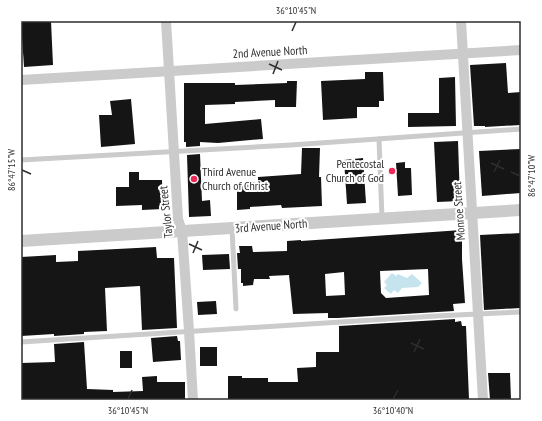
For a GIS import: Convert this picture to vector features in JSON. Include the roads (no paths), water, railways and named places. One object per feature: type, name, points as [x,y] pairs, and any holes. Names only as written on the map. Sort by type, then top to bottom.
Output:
[{"type":"street","name":"Taylor Street","points":[[166,21],[178,219],[182,231],[193,400]]},
{"type":"street","name":"Monroe Street","points":[[461,21],[483,400]]},
{"type":"street","name":"2nd Avenue North","points":[[21,80],[521,50]]},
{"type":"street","name":"3rd Avenue North","points":[[21,241],[521,210]]},
{"type":"lane","points":[[21,160],[174,152],[521,129]]},
{"type":"lane","points":[[379,139],[382,219]]},
{"type":"lane","points":[[232,228],[236,309]]},
{"type":"lane","points":[[21,342],[521,312]]},
{"type":"water","points":[[392,273],[396,276],[398,274],[407,278],[412,274],[422,283],[418,287],[402,288],[398,293],[394,290],[391,294],[384,288],[387,285],[384,282]]},
{"type":"place","name":"Pentecostal Church of God","points":[[392,171]]},
{"type":"place","name":"Third Avenue Church of Christ","points":[[194,179]]}]
